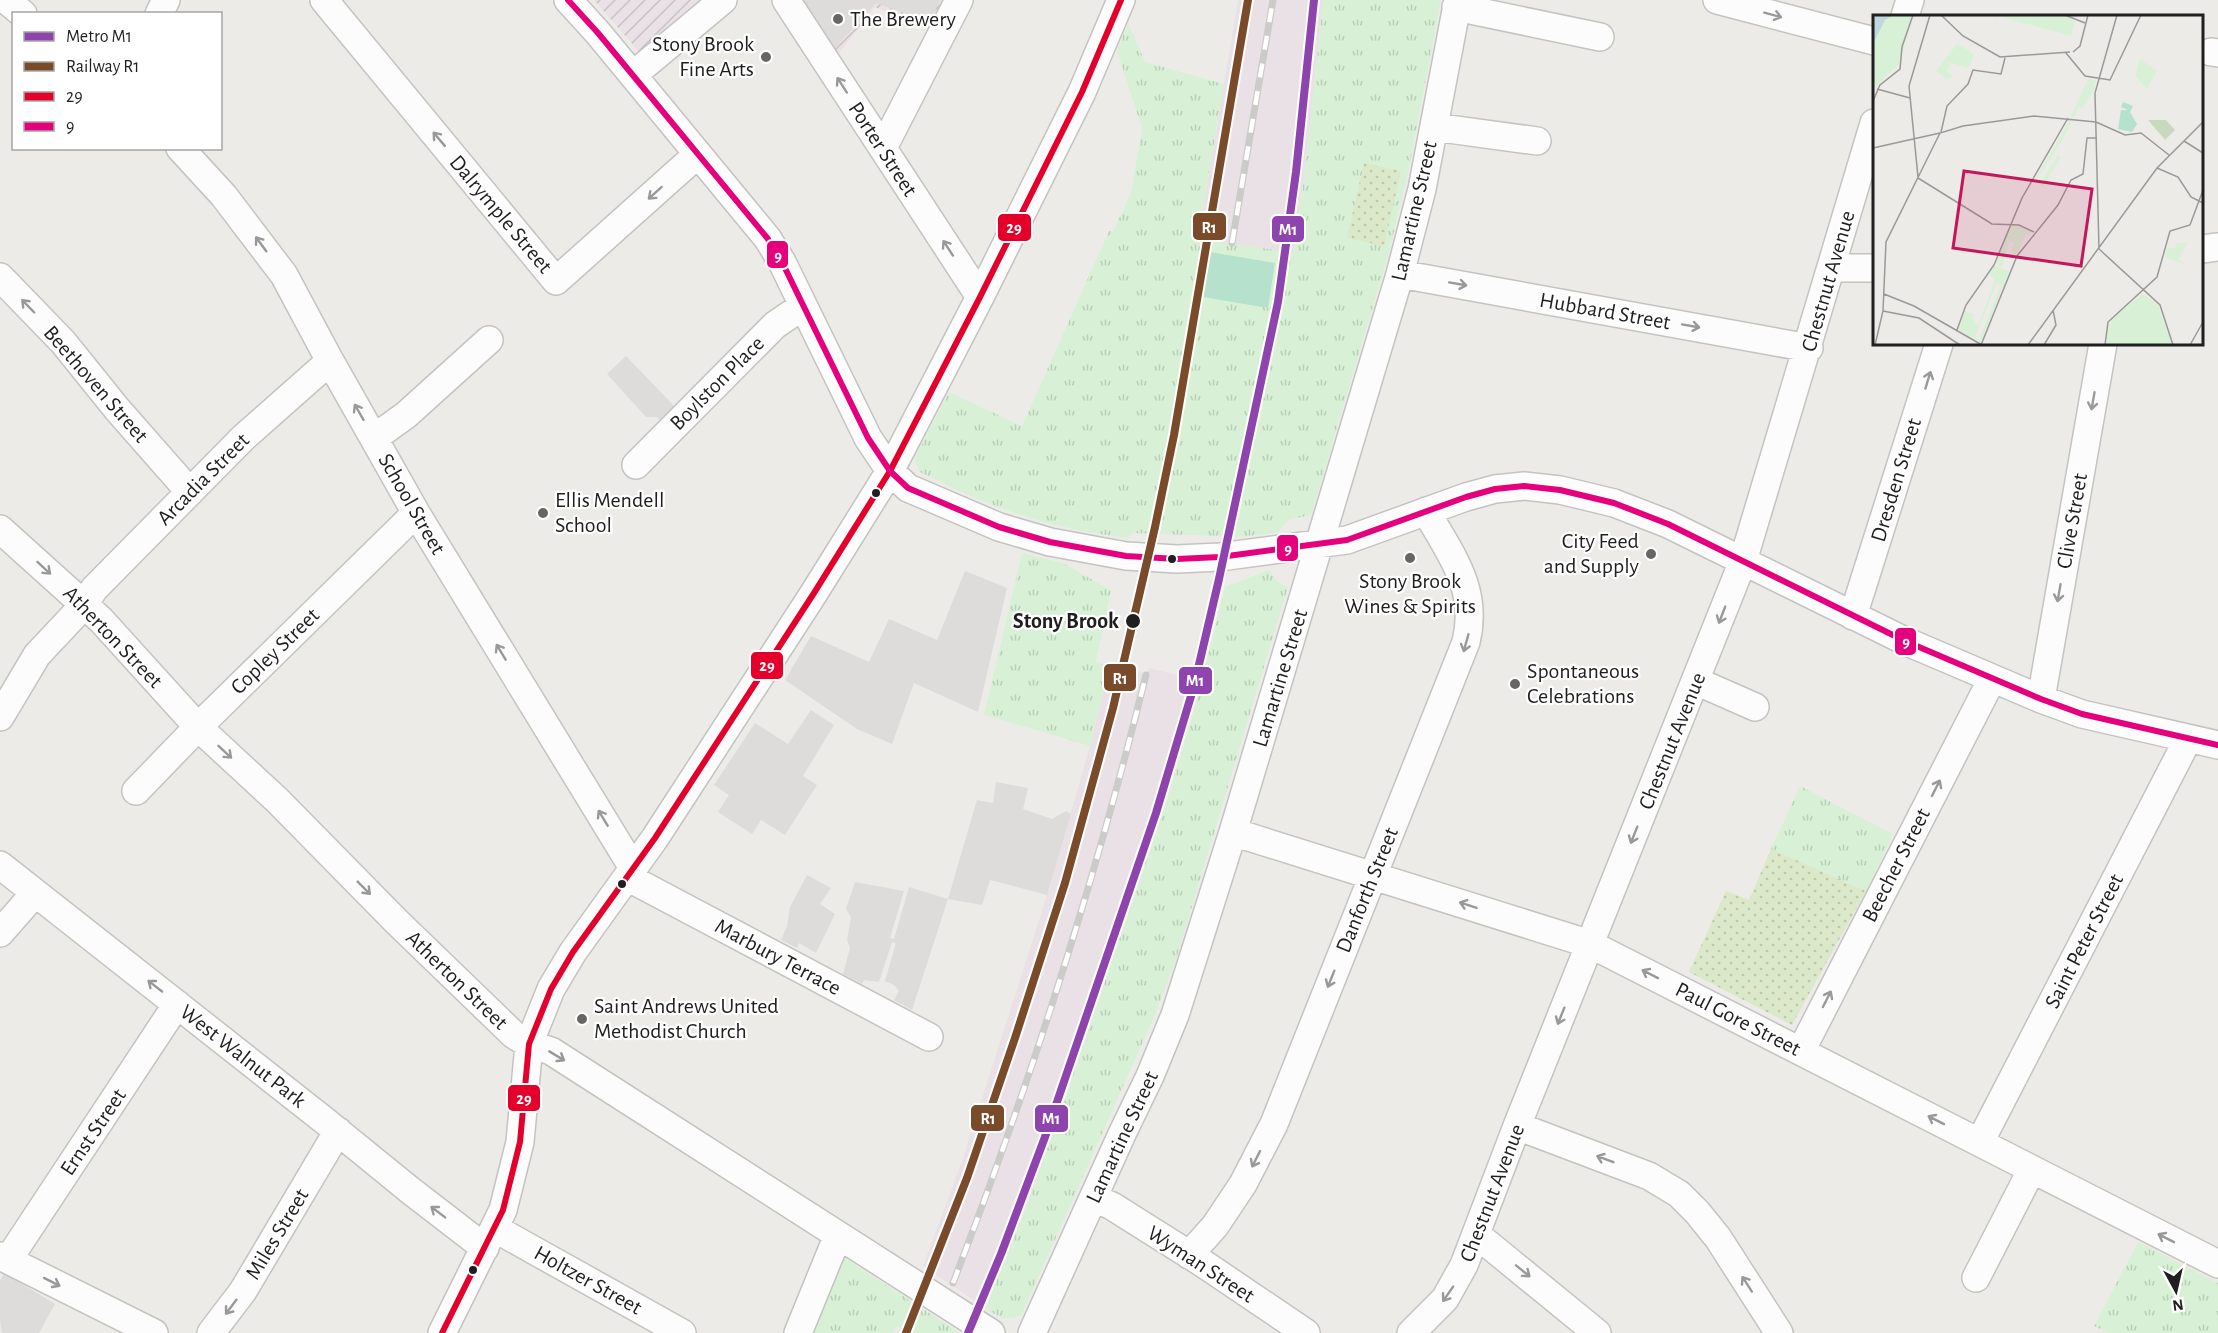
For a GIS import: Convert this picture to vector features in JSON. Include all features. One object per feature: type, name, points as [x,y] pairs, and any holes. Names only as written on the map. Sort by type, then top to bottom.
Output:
[{"type":"street","points":[[6,0],[21,12]]},
{"type":"street","name":"Dalrymple Street","points":[[324,0],[556,281],[698,154]]},
{"type":"street","points":[[568,0],[768,239],[868,438],[890,471],[908,488],[985,522],[1032,538],[1109,553],[1161,558],[1199,558],[1319,545],[1366,535],[1474,494],[1510,486],[1560,490],[1632,510],[1668,524],[1927,651],[2041,699],[2082,714],[2218,745]]},
{"type":"street","points":[[633,75],[723,0]]},
{"type":"street","name":"Porter Street","points":[[786,0],[980,297]]},
{"type":"street","points":[[883,148],[959,0]]},
{"type":"street","points":[[441,1333],[502,1210],[520,1142],[529,1044],[545,1002],[564,965],[630,873],[797,619],[890,471],[1092,73],[1121,0]]},
{"type":"street","points":[[1717,0],[1873,40]]},
{"type":"street","points":[[1905,15],[1910,0]]},
{"type":"street","points":[[1457,4],[1600,37]]},
{"type":"street","name":"Lamartine Street","points":[[1032,1333],[1150,1076],[1175,1015],[1233,832],[1400,274],[1419,199],[1457,4]]},
{"type":"street","points":[[1434,127],[1537,141]]},
{"type":"street","name":"Chestnut Avenue","points":[[1411,1333],[1438,1307],[1451,1290],[1477,1234],[1517,1126],[1743,561],[1873,130]]},
{"type":"street","name":"School Street","points":[[182,150],[224,196],[284,275],[416,513],[630,873]]},
{"type":"street","points":[[2203,249],[2218,247]]},
{"type":"street","points":[[1831,268],[1873,268]]},
{"type":"street","name":"Hubbard Street","points":[[1400,274],[1809,348]]},
{"type":"street","name":"Beethoven Street","points":[[0,277],[63,342],[117,409],[190,492]]},
{"type":"street","name":"Boylston Place","points":[[636,465],[775,325],[803,306]]},
{"type":"street","points":[[374,438],[406,415],[489,340]]},
{"type":"street","name":"Dresden Street","points":[[1853,616],[1939,345]]},
{"type":"street","name":"Clive Street","points":[[2041,699],[2103,345]]},
{"type":"street","name":"Arcadia Street","points":[[0,717],[37,655],[84,605],[94,589],[244,437],[330,361]]},
{"type":"street","name":"Danforth Street","points":[[1189,1255],[1215,1226],[1243,1184],[1274,1124],[1463,653],[1469,632],[1470,608],[1466,585],[1426,511]]},
{"type":"street","name":"Copley Street","points":[[136,791],[416,513]]},
{"type":"street","name":"Atherton Street","points":[[0,529],[101,620],[198,727],[277,800],[397,922],[514,1035],[529,1044],[551,1051],[992,1333]]},
{"type":"street","name":"Beecher Street","points":[[1801,1051],[1992,679]]},
{"type":"street","points":[[1696,681],[1755,707]]},
{"type":"street","name":"Saint Peter Street","points":[[1980,1142],[2188,739]]},
{"type":"street","name":"Paul Gore Street","points":[[1233,832],[1590,944],[2218,1264]]},
{"type":"street","name":"West Walnut Park","points":[[0,865],[411,1191],[489,1238]]},
{"type":"street","name":"Marbury Terrace","points":[[630,873],[929,1037]]},
{"type":"street","points":[[0,933],[35,893]]},
{"type":"street","name":"Ernst Street","points":[[4,1258],[177,1004]]},
{"type":"street","points":[[1517,1126],[1649,1176],[1679,1194],[1718,1238],[1779,1333]]},
{"type":"street","name":"Miles Street","points":[[211,1333],[243,1291],[338,1131]]},
{"type":"street","points":[[1976,1278],[2032,1169]]},
{"type":"street","name":"Wyman Street","points":[[1094,1198],[1112,1206],[1189,1255],[1306,1333]]},
{"type":"street","points":[[1477,1234],[1581,1317],[1597,1333]]},
{"type":"street","points":[[798,1333],[838,1235]]},
{"type":"street","name":"Holtzer Street","points":[[489,1238],[682,1333]]},
{"type":"street","points":[[4,1258],[154,1333]]},
{"type":"shaded area","points":[[594,0],[709,0],[641,54]]},
{"type":"shaded area","name":"The Brewery","points":[[797,0],[945,0],[931,31],[875,7],[836,57]]},
{"type":"shaded area","name":"The Brewery","points":[[804,0],[940,0],[930,22],[876,3],[835,48]]},
{"type":"shaded area","points":[[1238,0],[1323,0],[1294,254],[1198,239]]},
{"type":"shaded area","points":[[626,356],[677,409],[663,424],[657,417],[646,417],[607,374]]},
{"type":"shaded area","points":[[965,571],[1007,588],[978,712],[914,683],[892,744],[857,729],[785,680],[811,636],[869,662],[889,619],[937,640]]},
{"type":"shaded area","points":[[1109,665],[1147,673],[1149,668],[1182,676],[1181,680],[1201,685],[1167,799],[1033,1190],[985,1308],[923,1266],[962,1161],[1047,895],[1090,746]]},
{"type":"shaded area","points":[[811,710],[834,725],[803,776],[817,785],[785,835],[761,820],[752,834],[718,812],[729,795],[714,785],[755,723],[788,744]]},
{"type":"shaded area","points":[[996,782],[1028,788],[1023,809],[1052,819],[1066,811],[1071,814],[1047,895],[990,880],[982,905],[948,899],[977,800],[993,803]]},
{"type":"shaded area","points":[[807,875],[831,888],[820,904],[835,914],[816,953],[799,943],[797,948],[781,940],[787,926],[790,907]]},
{"type":"shaded area","points":[[855,882],[904,891],[890,938],[894,939],[909,887],[948,899],[912,1010],[894,1000],[899,991],[894,985],[885,981],[896,943],[892,942],[879,982],[864,980],[862,984],[843,974],[850,948],[847,940],[851,917],[846,909]]},
{"type":"shaded area","points":[[4,1273],[55,1304],[39,1333],[2,1333],[0,1281]]},
{"type":"green space","points":[[1323,0],[1441,0],[1408,173],[1388,256],[1311,515],[1288,520],[1279,532],[1241,537],[1133,533],[1128,538],[1072,529],[1020,515],[970,496],[920,472],[914,459],[949,392],[1022,426],[1109,231],[1113,232],[1131,192],[1142,128],[1117,51],[1128,22],[1145,62],[1224,84],[1198,238],[1294,253]]},
{"type":"green space","points":[[1364,163],[1401,171],[1384,246],[1347,238]]},
{"type":"green space","points":[[1210,252],[1275,263],[1268,308],[1203,297]]},
{"type":"green space","points":[[1022,553],[1063,563],[1111,590],[1096,662],[1109,665],[1090,746],[984,715]]},
{"type":"green space","points":[[1269,570],[1279,583],[1288,587],[1175,963],[1154,1017],[1021,1316],[1003,1319],[985,1308],[1033,1190],[1167,799],[1193,714],[1225,587]]},
{"type":"green space","points":[[1800,786],[1893,834],[1866,891],[1771,849]]},
{"type":"green space","points":[[1771,849],[1866,891],[1792,1025],[1689,972],[1726,891],[1749,900]]},
{"type":"green space","points":[[2138,1242],[2218,1283],[2218,1333],[2108,1333],[2094,1326]]},
{"type":"green space","points":[[837,1253],[960,1333],[909,1333],[897,1326],[893,1333],[806,1333]]},
{"type":"railway","points":[[1232,243],[1273,0]]},
{"type":"railway","points":[[953,1283],[1008,1133],[1059,982],[1105,829],[1146,675]]},
{"type":"metro line","name":"M1","points":[[968,1333],[1001,1254],[1045,1137],[1156,813],[1194,686],[1278,302],[1296,172],[1314,0]]},
{"type":"rail line","name":"R1","points":[[906,1333],[967,1178],[1015,1038],[1065,883],[1113,708],[1174,435],[1248,0]]},
{"type":"transit line","name":"9","points":[[568,0],[598,33],[768,239],[782,262],[868,438],[890,471],[908,488],[999,527],[1050,542],[1126,556],[1177,559],[1220,557],[1347,540],[1466,497],[1495,489],[1524,486],[1560,490],[1614,503],[1668,524],[1905,641],[2041,699],[2082,714],[2218,745]]},
{"type":"transit line","name":"29","points":[[442,1333],[503,1210],[520,1142],[529,1044],[551,989],[573,952],[655,838],[890,471],[1082,92],[1121,0]]},
{"type":"place","name":"The Brewery","points":[[838,19]]},
{"type":"place","name":"Stony Brook Fine Arts","points":[[766,57]]},
{"type":"place","name":"Ellis Mendell School","points":[[543,513]]},
{"type":"place","name":"City Feed and Supply","points":[[1651,554]]},
{"type":"place","name":"Stony Brook Wines & Spirits","points":[[1410,558]]},
{"type":"place","name":"Stony Brook","points":[[1133,621]]},
{"type":"place","name":"Spontaneous Celebrations","points":[[1515,684]]},
{"type":"place","name":"Saint Andrews United Methodist Church","points":[[582,1019]]}]
